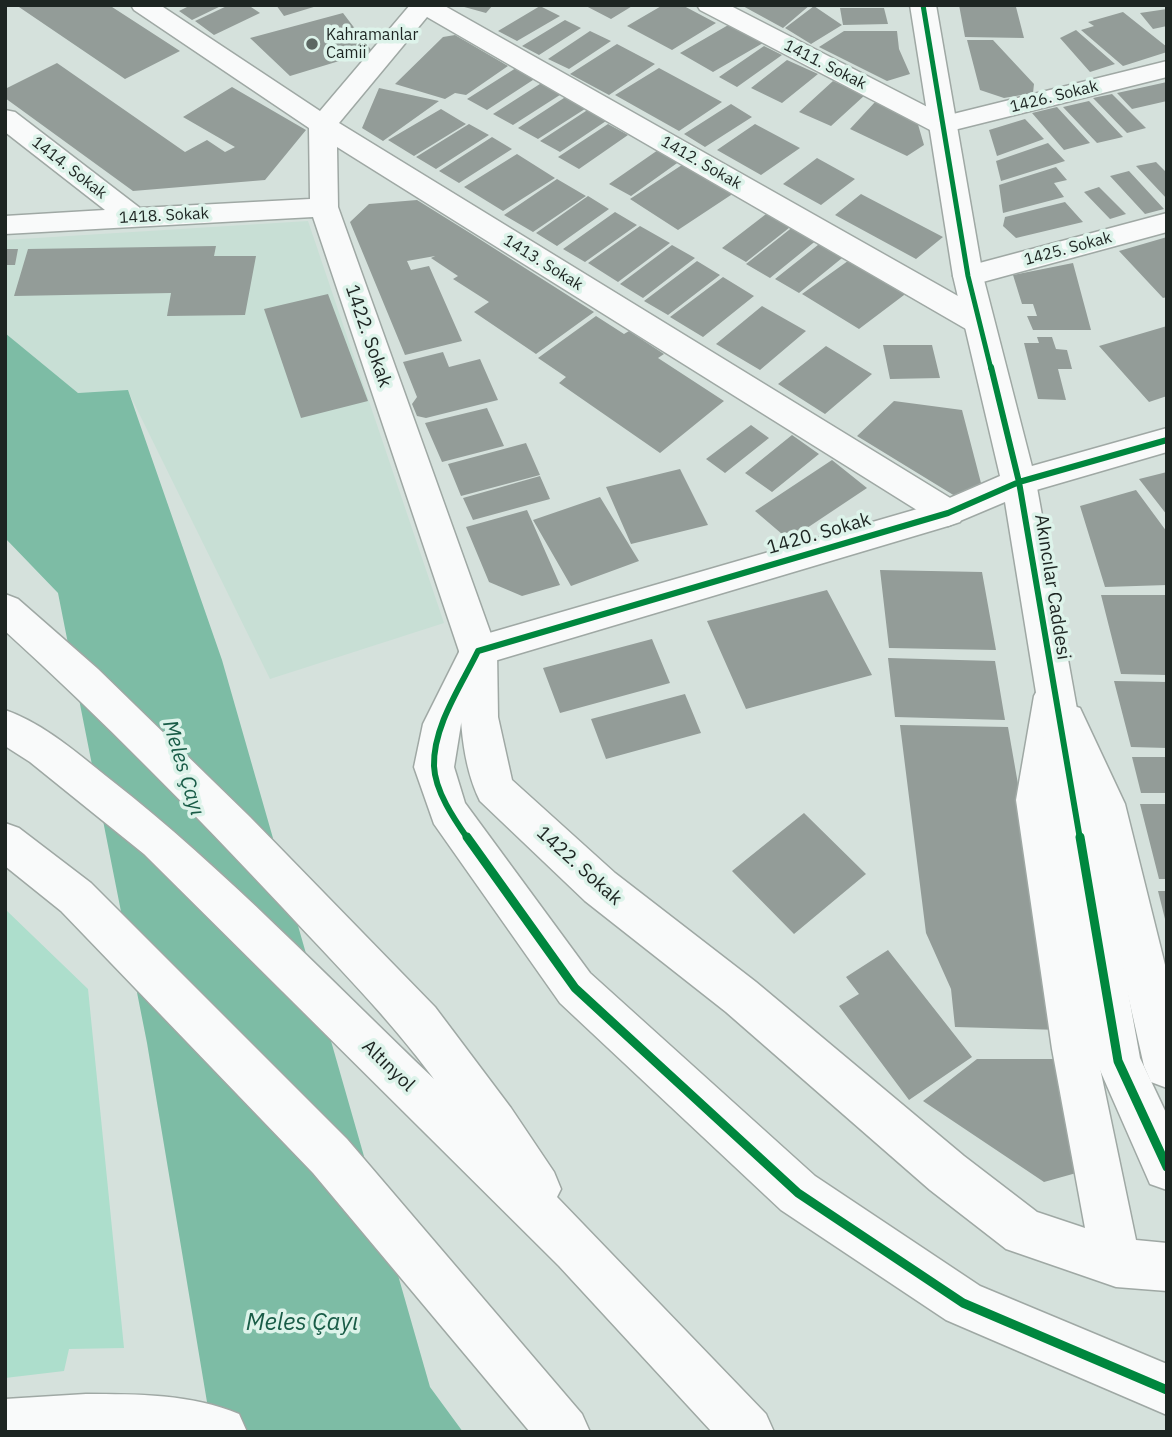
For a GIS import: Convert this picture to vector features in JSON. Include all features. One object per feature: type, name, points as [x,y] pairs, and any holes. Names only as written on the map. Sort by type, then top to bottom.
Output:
[{"type":"main road","name":"1413. Sokak","points":[[143,5],[377,161],[948,513]]},
{"type":"main road","points":[[323,125],[424,5]]},
{"type":"main road","name":"1412. Sokak","points":[[424,5],[977,321]]},
{"type":"main road","name":"1411. Sokak","points":[[709,5],[942,125]]},
{"type":"main road","name":"Akıncılar Caddesi","points":[[923,5],[977,321],[1019,482],[1118,1061],[1167,1167]]},
{"type":"main road","name":"1426. Sokak","points":[[942,125],[1167,69]]},
{"type":"main road","name":"1414. Sokak","points":[[5,118],[134,217]]},
{"type":"main road","name":"1422. Sokak","points":[[323,125],[324,207],[478,651],[479,717],[494,789],[600,887],[741,997],[947,1172],[1023,1232],[1116,1263],[1167,1266]]},
{"type":"main road","name":"1418. Sokak","points":[[5,225],[324,207]]},
{"type":"main road","name":"1425. Sokak","points":[[968,276],[1167,222]]},
{"type":"main road","name":"1420. Sokak","points":[[478,651],[948,513],[1019,482],[1167,440]]},
{"type":"main road","points":[[5,609],[85,680],[419,1022],[495,1124],[576,1249]]},
{"type":"main road","points":[[478,651],[442,724],[434,767],[448,811],[575,988],[798,1194],[964,1303],[1167,1390]]},
{"type":"main road","points":[[1054,694],[1105,804],[1167,1066]]},
{"type":"main road","points":[[1054,694],[1035,800],[1074,1049],[1116,1263]]},
{"type":"main road","name":"Altınyol","points":[[5,726],[44,750],[158,841],[576,1249],[748,1432]]},
{"type":"main road","points":[[5,841],[76,897],[330,1156],[564,1432]]},
{"type":"main road","points":[[5,1425],[77,1418],[181,1423],[221,1432]]},
{"type":"shaded area","points":[[308,221],[444,623],[270,679],[128,391],[78,393],[5,333],[5,240]]},
{"type":"shaded area","points":[[5,909],[88,989],[124,1348],[69,1349],[64,1371],[5,1378]]},
{"type":"water","name":"Meles Çayı","points":[[5,333],[78,393],[128,390],[222,660],[430,1387],[463,1432],[212,1432],[147,1043],[58,593],[5,538]]},
{"type":"building","points":[[16,5],[109,5],[180,51],[125,79]]},
{"type":"building","points":[[191,5],[223,5],[192,20],[179,11]]},
{"type":"building","points":[[229,5],[248,5],[260,13],[214,35],[195,21]]},
{"type":"building","points":[[276,5],[317,5],[317,6],[284,16]]},
{"type":"building","points":[[457,5],[493,5],[486,13]]},
{"type":"building","points":[[584,5],[634,5],[611,19]]},
{"type":"building","points":[[663,5],[682,5],[716,23],[672,50],[627,26]]},
{"type":"building","points":[[741,5],[810,5],[783,28]]},
{"type":"building","points":[[959,5],[1016,7],[1024,38],[965,37]]},
{"type":"building","points":[[540,6],[560,16],[517,41],[498,31]]},
{"type":"building","points":[[814,6],[842,25],[811,44],[785,28]]},
{"type":"building","points":[[840,8],[884,8],[888,24],[843,25]]},
{"type":"building","points":[[1167,9],[1167,26],[1153,29],[1140,13]]},
{"type":"building","points":[[1123,12],[1167,47],[1167,52],[1123,66],[1081,30],[1094,26],[1088,22]]},
{"type":"building","name":"Kahramanlar Camii","points":[[343,13],[372,51],[290,76],[250,38]]},
{"type":"building","points":[[565,20],[581,28],[539,55],[522,46]]},
{"type":"building","points":[[730,24],[763,43],[713,72],[680,53]]},
{"type":"building","points":[[1076,30],[1115,64],[1090,72],[1060,38]]},
{"type":"building","points":[[590,31],[611,41],[569,69],[548,59]]},
{"type":"building","points":[[844,31],[897,31],[899,49],[910,74],[887,81],[819,47]]},
{"type":"building","points":[[455,35],[508,66],[466,95],[455,93],[445,99],[395,84],[443,37]]},
{"type":"building","points":[[967,40],[993,40],[1034,84],[1033,93],[1004,98],[980,90]]},
{"type":"building","points":[[617,44],[655,64],[609,95],[570,74]]},
{"type":"building","points":[[764,46],[782,55],[737,87],[719,77]]},
{"type":"building","points":[[787,60],[818,74],[782,103],[751,88]]},
{"type":"building","points":[[57,63],[185,152],[207,140],[225,152],[235,147],[183,117],[232,87],[306,130],[265,180],[133,191],[5,98],[5,89]]},
{"type":"building","points":[[516,68],[536,78],[487,110],[467,99]]},
{"type":"building","points":[[659,68],[722,102],[679,131],[615,95]]},
{"type":"building","points":[[833,81],[865,95],[831,126],[799,112]]},
{"type":"building","points":[[543,82],[563,93],[513,125],[493,114]]},
{"type":"building","points":[[1167,82],[1167,101],[1132,109],[1117,93]]},
{"type":"building","points":[[379,88],[439,101],[383,141],[362,128]]},
{"type":"building","points":[[1112,94],[1146,128],[1127,133],[1093,98]]},
{"type":"building","points":[[567,96],[588,107],[538,139],[518,128]]},
{"type":"building","points":[[1089,101],[1123,137],[1097,143],[1063,107]]},
{"type":"building","points":[[875,102],[917,121],[924,145],[907,156],[850,129]]},
{"type":"building","points":[[731,104],[752,117],[705,147],[684,134]]},
{"type":"building","points":[[1057,107],[1090,143],[1064,150],[1032,113]]},
{"type":"building","points":[[441,109],[466,124],[414,156],[388,140]]},
{"type":"building","points":[[589,109],[609,119],[560,152],[540,141]]},
{"type":"building","points":[[1025,119],[1044,139],[997,156],[989,130]]},
{"type":"building","points":[[469,124],[489,135],[436,169],[416,157]]},
{"type":"building","points":[[608,124],[628,135],[579,169],[558,157]]},
{"type":"building","points":[[755,124],[800,148],[761,175],[717,150]]},
{"type":"building","points":[[492,137],[512,149],[459,183],[439,171]]},
{"type":"building","points":[[1048,143],[1065,161],[1001,181],[996,161]]},
{"type":"building","points":[[658,150],[680,161],[631,196],[609,184]]},
{"type":"building","points":[[517,154],[555,178],[503,211],[464,187]]},
{"type":"building","points":[[817,158],[855,179],[821,205],[783,184]]},
{"type":"building","points":[[1156,162],[1167,173],[1167,199],[1136,166]]},
{"type":"building","points":[[685,163],[734,193],[678,230],[630,199]]},
{"type":"building","points":[[1056,167],[1067,180],[1054,183],[1064,197],[1003,213],[999,185]]},
{"type":"building","points":[[1129,171],[1164,209],[1145,214],[1110,176]]},
{"type":"building","points":[[557,179],[586,196],[533,232],[504,215]]},
{"type":"building","points":[[1099,187],[1126,214],[1110,219],[1084,192]]},
{"type":"building","points":[[861,194],[943,237],[916,259],[835,215]]},
{"type":"building","points":[[588,196],[609,209],[557,246],[536,233]]},
{"type":"building","points":[[417,200],[594,312],[536,354],[474,312],[489,302],[453,279],[458,276],[431,258],[435,256],[407,261],[411,270],[429,266],[462,341],[405,355],[350,222],[369,204]]},
{"type":"building","points":[[1065,202],[1083,222],[1016,238],[1003,226],[1005,217]]},
{"type":"building","points":[[770,211],[794,224],[746,262],[722,248]]},
{"type":"building","points":[[615,212],[637,225],[585,262],[563,249]]},
{"type":"building","points":[[640,226],[670,243],[618,282],[588,263]]},
{"type":"building","points":[[794,226],[818,239],[770,278],[746,264]]},
{"type":"building","points":[[1167,237],[1167,297],[1163,298],[1119,251]]},
{"type":"building","points":[[823,241],[847,254],[799,293],[775,279]]},
{"type":"building","points":[[672,245],[695,258],[643,298],[620,284]]},
{"type":"building","points":[[216,246],[214,256],[256,256],[245,315],[167,316],[171,293],[14,296],[28,249]]},
{"type":"building","points":[[5,249],[18,249],[15,265],[5,265]]},
{"type":"building","points":[[852,258],[908,292],[859,329],[802,294]]},
{"type":"building","points":[[697,261],[720,275],[668,315],[644,301]]},
{"type":"building","points":[[1073,263],[1091,330],[1033,330],[1027,316],[1037,316],[1033,304],[1022,304],[1013,275]]},
{"type":"building","points":[[723,277],[754,296],[703,337],[670,317]]},
{"type":"building","points":[[328,294],[368,401],[301,418],[264,309]]},
{"type":"building","points":[[762,306],[806,331],[760,370],[716,344]]},
{"type":"building","points":[[596,316],[624,334],[629,331],[664,354],[658,358],[724,401],[660,453],[559,383],[566,377],[538,358]]},
{"type":"building","points":[[1167,326],[1167,396],[1149,402],[1099,346]]},
{"type":"building","points":[[1037,337],[1052,337],[1056,349],[1067,350],[1072,369],[1058,369],[1066,400],[1038,399],[1024,343],[1039,343]]},
{"type":"building","points":[[883,345],[932,345],[940,378],[890,379]]},
{"type":"building","points":[[826,346],[872,374],[825,414],[778,384]]},
{"type":"building","points":[[443,352],[449,367],[480,359],[498,400],[426,418],[417,416],[412,404],[417,397],[403,362]]},
{"type":"building","points":[[894,401],[962,410],[981,483],[955,496],[857,436]]},
{"type":"building","points":[[487,408],[504,446],[442,462],[425,423]]},
{"type":"building","points":[[751,425],[769,438],[725,473],[706,459]]},
{"type":"building","points":[[792,435],[819,454],[772,492],[745,473]]},
{"type":"building","points":[[526,443],[540,475],[461,496],[448,464]]},
{"type":"building","points":[[832,460],[867,488],[789,540],[755,511]]},
{"type":"building","points":[[680,469],[708,525],[631,544],[606,487]]},
{"type":"building","points":[[1167,472],[1167,515],[1139,479]]},
{"type":"building","points":[[540,476],[550,499],[473,520],[463,498]]},
{"type":"building","points":[[1136,490],[1167,532],[1167,585],[1105,587],[1080,506]]},
{"type":"building","points":[[600,497],[639,561],[571,586],[533,520]]},
{"type":"building","points":[[527,510],[560,585],[522,596],[489,582],[466,527]]},
{"type":"building","points":[[880,570],[982,572],[996,650],[889,648]]},
{"type":"building","points":[[827,590],[872,675],[746,709],[707,621]]},
{"type":"building","points":[[1101,595],[1167,595],[1167,675],[1121,674]]},
{"type":"building","points":[[652,639],[670,683],[560,713],[543,668]]},
{"type":"building","points":[[888,658],[995,661],[1005,720],[895,717]]},
{"type":"building","points":[[1114,681],[1167,682],[1167,748],[1131,747]]},
{"type":"building","points":[[685,694],[701,733],[606,759],[591,719]]},
{"type":"building","points":[[900,725],[1008,727],[1061,1030],[955,1027],[951,989],[926,933]]},
{"type":"building","points":[[1132,757],[1167,757],[1167,793],[1141,793]]},
{"type":"building","points":[[1140,804],[1167,804],[1167,879],[1159,879]]},
{"type":"building","points":[[804,813],[866,874],[794,934],[732,871]]},
{"type":"building","points":[[1158,891],[1167,891],[1167,923],[1166,923]]},
{"type":"building","points":[[888,950],[972,1057],[909,1100],[839,1006],[859,994],[846,977]]},
{"type":"building","points":[[977,1059],[1063,1059],[1087,1170],[1044,1182],[923,1101]]},
{"type":"cycle path","points":[[923,5],[968,276],[1019,482],[1118,1061],[1167,1167]]},
{"type":"cycle path","points":[[1167,440],[1019,482],[948,513],[478,651],[442,724],[434,767],[448,811],[575,988],[798,1193],[963,1303],[1167,1390]]},
{"type":"place","name":"Kahramanlar Camii","points":[[312,44]]}]
